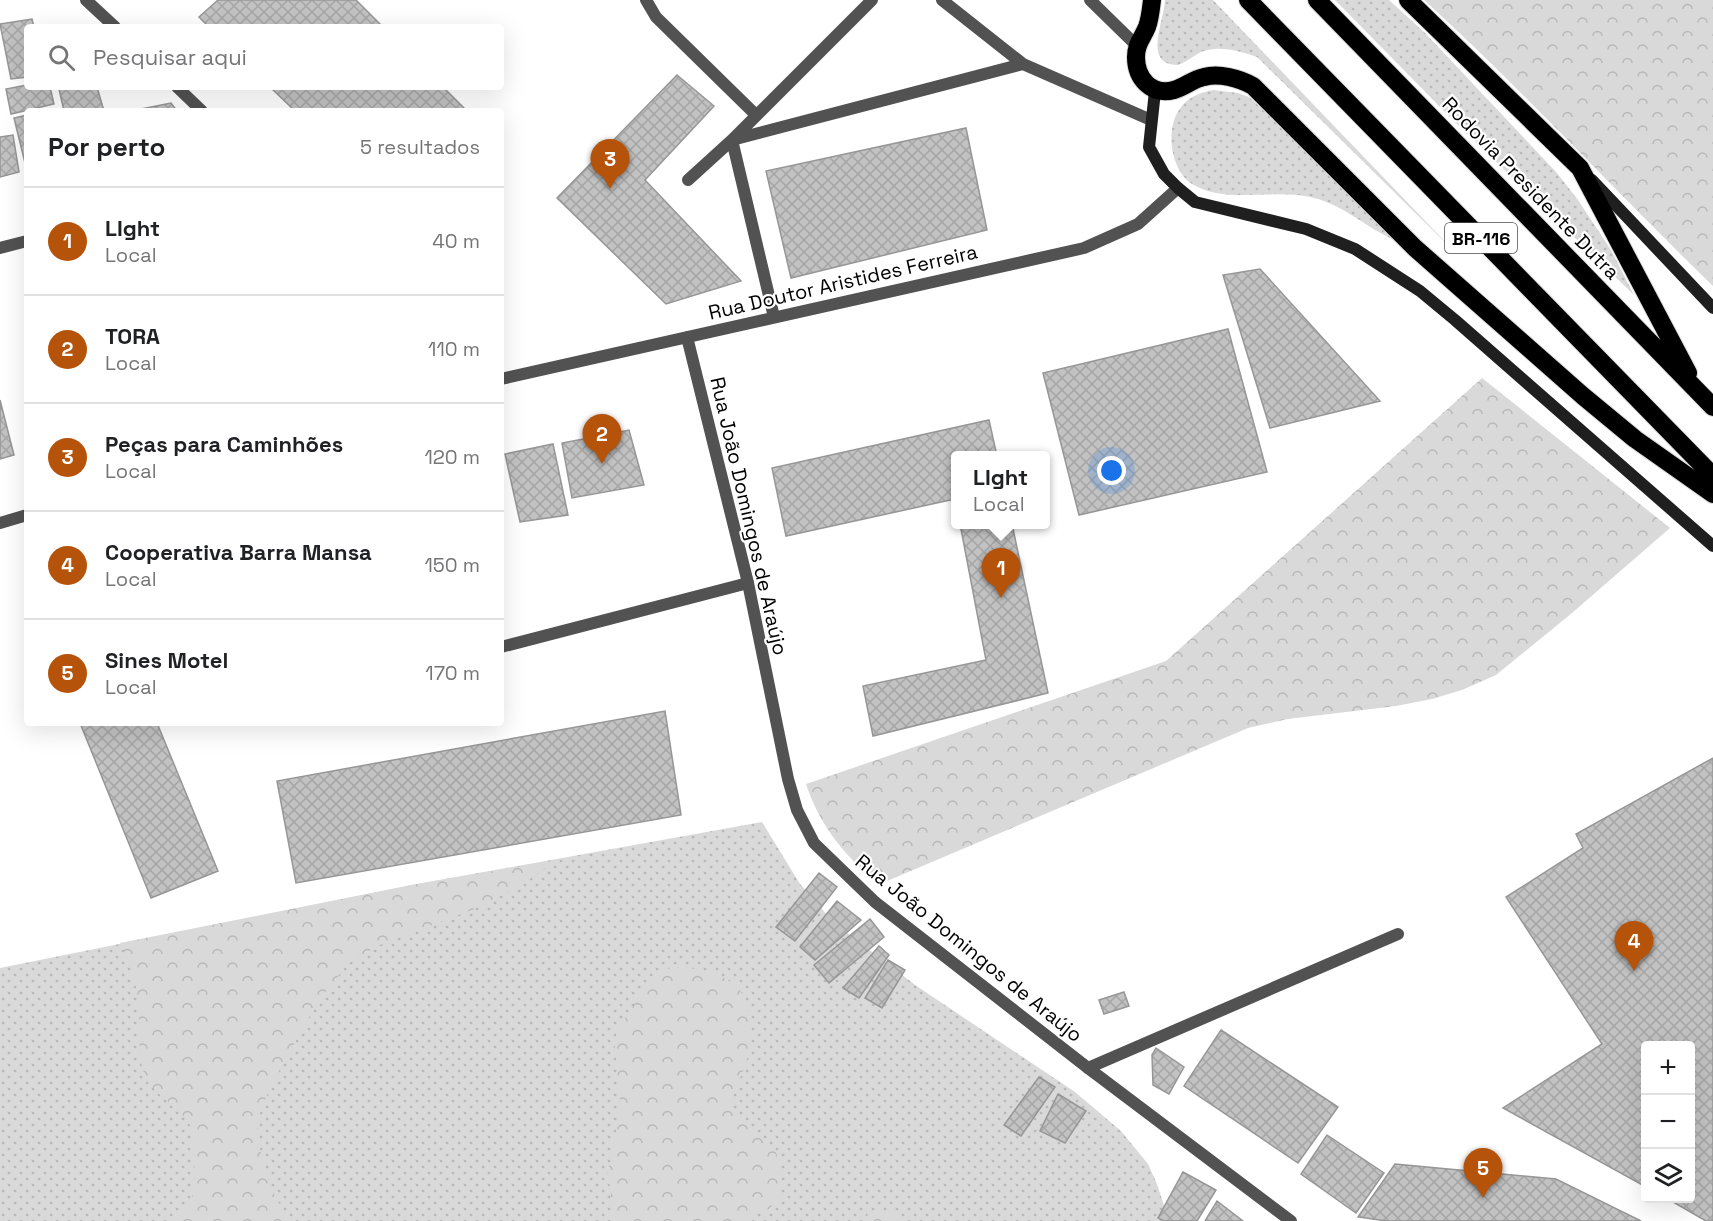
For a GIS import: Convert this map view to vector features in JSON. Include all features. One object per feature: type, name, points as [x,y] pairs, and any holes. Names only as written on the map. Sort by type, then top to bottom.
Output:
[{"type":"highway","points":[[1152,0],[1147,27],[1136,45],[1139,75],[1146,84],[1155,90],[1173,90],[1209,76],[1235,79],[1253,86],[1415,248],[1635,439],[1713,494]]},
{"type":"highway","name":"BR-116","points":[[1248,0],[1713,476]]},
{"type":"highway","name":"Rodovia Presidente Dutra","points":[[1317,0],[1713,406]]},
{"type":"highway","points":[[1408,0],[1580,168],[1698,391]]},
{"type":"main road","points":[[1155,90],[1149,147],[1164,174],[1195,202],[1306,229],[1355,249],[1387,269],[1420,291],[1455,320],[1713,546]]},
{"type":"main road","points":[[1580,168],[1713,308]]},
{"type":"street","points":[[86,0],[112,24]]},
{"type":"street","points":[[646,0],[646,4],[656,17],[756,115]]},
{"type":"street","points":[[688,180],[732,140],[872,0]]},
{"type":"street","points":[[942,0],[1023,64],[1151,120]]},
{"type":"street","points":[[1090,0],[1136,45]]},
{"type":"street","points":[[732,140],[1023,64]]},
{"type":"street","points":[[180,90],[199,108]]},
{"type":"street","points":[[732,140],[774,317]]},
{"type":"street","name":"Rua Doutor Aristides Ferreira","points":[[504,378],[1084,248],[1138,224],[1178,188]]},
{"type":"street","points":[[0,248],[24,242]]},
{"type":"street","name":"Rua João Domingos de Araújo","points":[[687,337],[748,583],[788,779],[796,810],[814,843],[875,902],[1088,1068],[1291,1221]]},
{"type":"street","points":[[0,523],[24,516]]},
{"type":"street","points":[[504,646],[748,583]]},
{"type":"street","points":[[1088,1068],[1398,934]]},
{"type":"green space","points":[[1165,0],[1213,0],[1456,253],[1257,57],[1236,51],[1213,49],[1199,53],[1178,65],[1167,63],[1161,58],[1158,41]]},
{"type":"green space","points":[[1335,0],[1389,0],[1425,33],[1557,173],[1611,250],[1634,295],[1454,121]]},
{"type":"green space","points":[[1424,0],[1713,0],[1713,286],[1498,70]]},
{"type":"green space","points":[[1214,90],[1249,97],[1420,254],[1344,210],[1319,199],[1281,194],[1220,194],[1192,184],[1179,169],[1174,158],[1171,136],[1173,125],[1182,106],[1192,97]]},
{"type":"green space","points":[[1482,378],[1670,528],[1496,675],[1462,690],[1432,699],[1396,706],[1288,719],[1248,728],[880,884],[835,840],[818,813],[806,784],[1166,661]]},
{"type":"green space","points":[[762,822],[800,884],[834,923],[918,987],[1075,1092],[1121,1131],[1148,1164],[1169,1221],[0,1221],[0,968],[417,884]]},
{"type":"green space","points":[[558,860],[521,885],[477,908],[377,946],[348,964],[319,1000],[271,1085],[257,1121],[264,1167],[275,1196],[289,1221],[171,1221],[186,1207],[192,1197],[193,1132],[183,1115],[155,1090],[144,1073],[140,1054],[137,991],[129,962],[120,943],[417,884]]},
{"type":"green space","points":[[673,967],[706,971],[729,980],[740,991],[748,1008],[751,1029],[750,1048],[730,1110],[775,1149],[782,1184],[780,1197],[769,1209],[754,1216],[752,1221],[614,1221],[608,1172],[620,1099],[614,1040],[622,1023],[649,982],[660,972]]},
{"type":"green space","points":[[879,1210],[895,1214],[901,1221],[866,1221],[868,1213]]},
{"type":"building","points":[[218,0],[356,0],[380,24],[206,24],[199,17]]},
{"type":"building","points":[[32,19],[33,24],[24,24],[24,77],[11,79],[0,24]]},
{"type":"building","points":[[677,75],[714,106],[645,180],[741,281],[666,304],[557,198]]},
{"type":"building","points":[[24,86],[24,90],[51,90],[54,104],[24,108],[24,111],[11,114],[6,89]]},
{"type":"building","points":[[59,90],[98,90],[103,108],[63,108]]},
{"type":"building","points":[[273,90],[446,90],[464,108],[292,108]]},
{"type":"building","points":[[171,103],[175,108],[146,108]]},
{"type":"building","points":[[24,116],[24,159],[14,118]]},
{"type":"building","points":[[966,128],[987,230],[791,278],[766,171]]},
{"type":"building","points":[[13,135],[19,172],[0,177],[0,137]]},
{"type":"building","points":[[1260,269],[1380,401],[1270,428],[1223,275]]},
{"type":"building","points":[[1228,329],[1267,472],[1079,515],[1043,373]]},
{"type":"building","points":[[0,400],[14,455],[0,459]]},
{"type":"building","points":[[989,420],[996,451],[951,451],[951,500],[786,536],[772,468]]},
{"type":"building","points":[[629,430],[644,485],[572,498],[562,443]]},
{"type":"building","points":[[553,444],[568,515],[520,522],[505,454]]},
{"type":"building","points":[[961,529],[1013,529],[1048,693],[873,736],[863,686],[986,660]]},
{"type":"building","points":[[665,711],[681,815],[296,883],[277,781]]},
{"type":"building","points":[[81,726],[158,726],[218,871],[151,898]]},
{"type":"building","points":[[1713,758],[1713,1221],[1706,1221],[1675,1203],[1695,1203],[1695,1041],[1641,1041],[1641,1184],[1503,1108],[1602,1044],[1506,897],[1583,848],[1576,834]]},
{"type":"building","points":[[819,873],[837,887],[795,941],[776,927]]},
{"type":"building","points":[[837,901],[861,920],[815,960],[800,947]]},
{"type":"building","points":[[870,919],[884,937],[829,983],[814,965]]},
{"type":"building","points":[[879,946],[889,955],[859,998],[843,988]]},
{"type":"building","points":[[888,960],[905,970],[882,1008],[865,998]]},
{"type":"building","points":[[1124,992],[1129,1006],[1104,1014],[1099,1000]]},
{"type":"building","points":[[1221,1030],[1338,1107],[1298,1163],[1184,1086]]},
{"type":"building","points":[[1156,1048],[1184,1067],[1169,1094],[1153,1085],[1152,1055]]},
{"type":"building","points":[[1039,1077],[1055,1087],[1021,1136],[1004,1125]]},
{"type":"building","points":[[1058,1094],[1086,1111],[1065,1143],[1040,1131]]},
{"type":"building","points":[[1327,1135],[1384,1173],[1356,1213],[1301,1174]]},
{"type":"building","points":[[1395,1164],[1556,1179],[1641,1221],[1387,1221],[1358,1217]]},
{"type":"building","points":[[1183,1172],[1216,1190],[1197,1221],[1164,1221],[1158,1218]]},
{"type":"building","points":[[1217,1201],[1243,1221],[1205,1221]]},
{"type":"place","name":"Peças para Caminhões","points":[[610,189]]},
{"type":"place","name":"TORA","points":[[602,464]]},
{"type":"place","name":"LIght","points":[[1001,598]]},
{"type":"place","name":"Cooperativa Barra Mansa","points":[[1634,971]]},
{"type":"place","name":"Sines Motel","points":[[1483,1198]]}]
